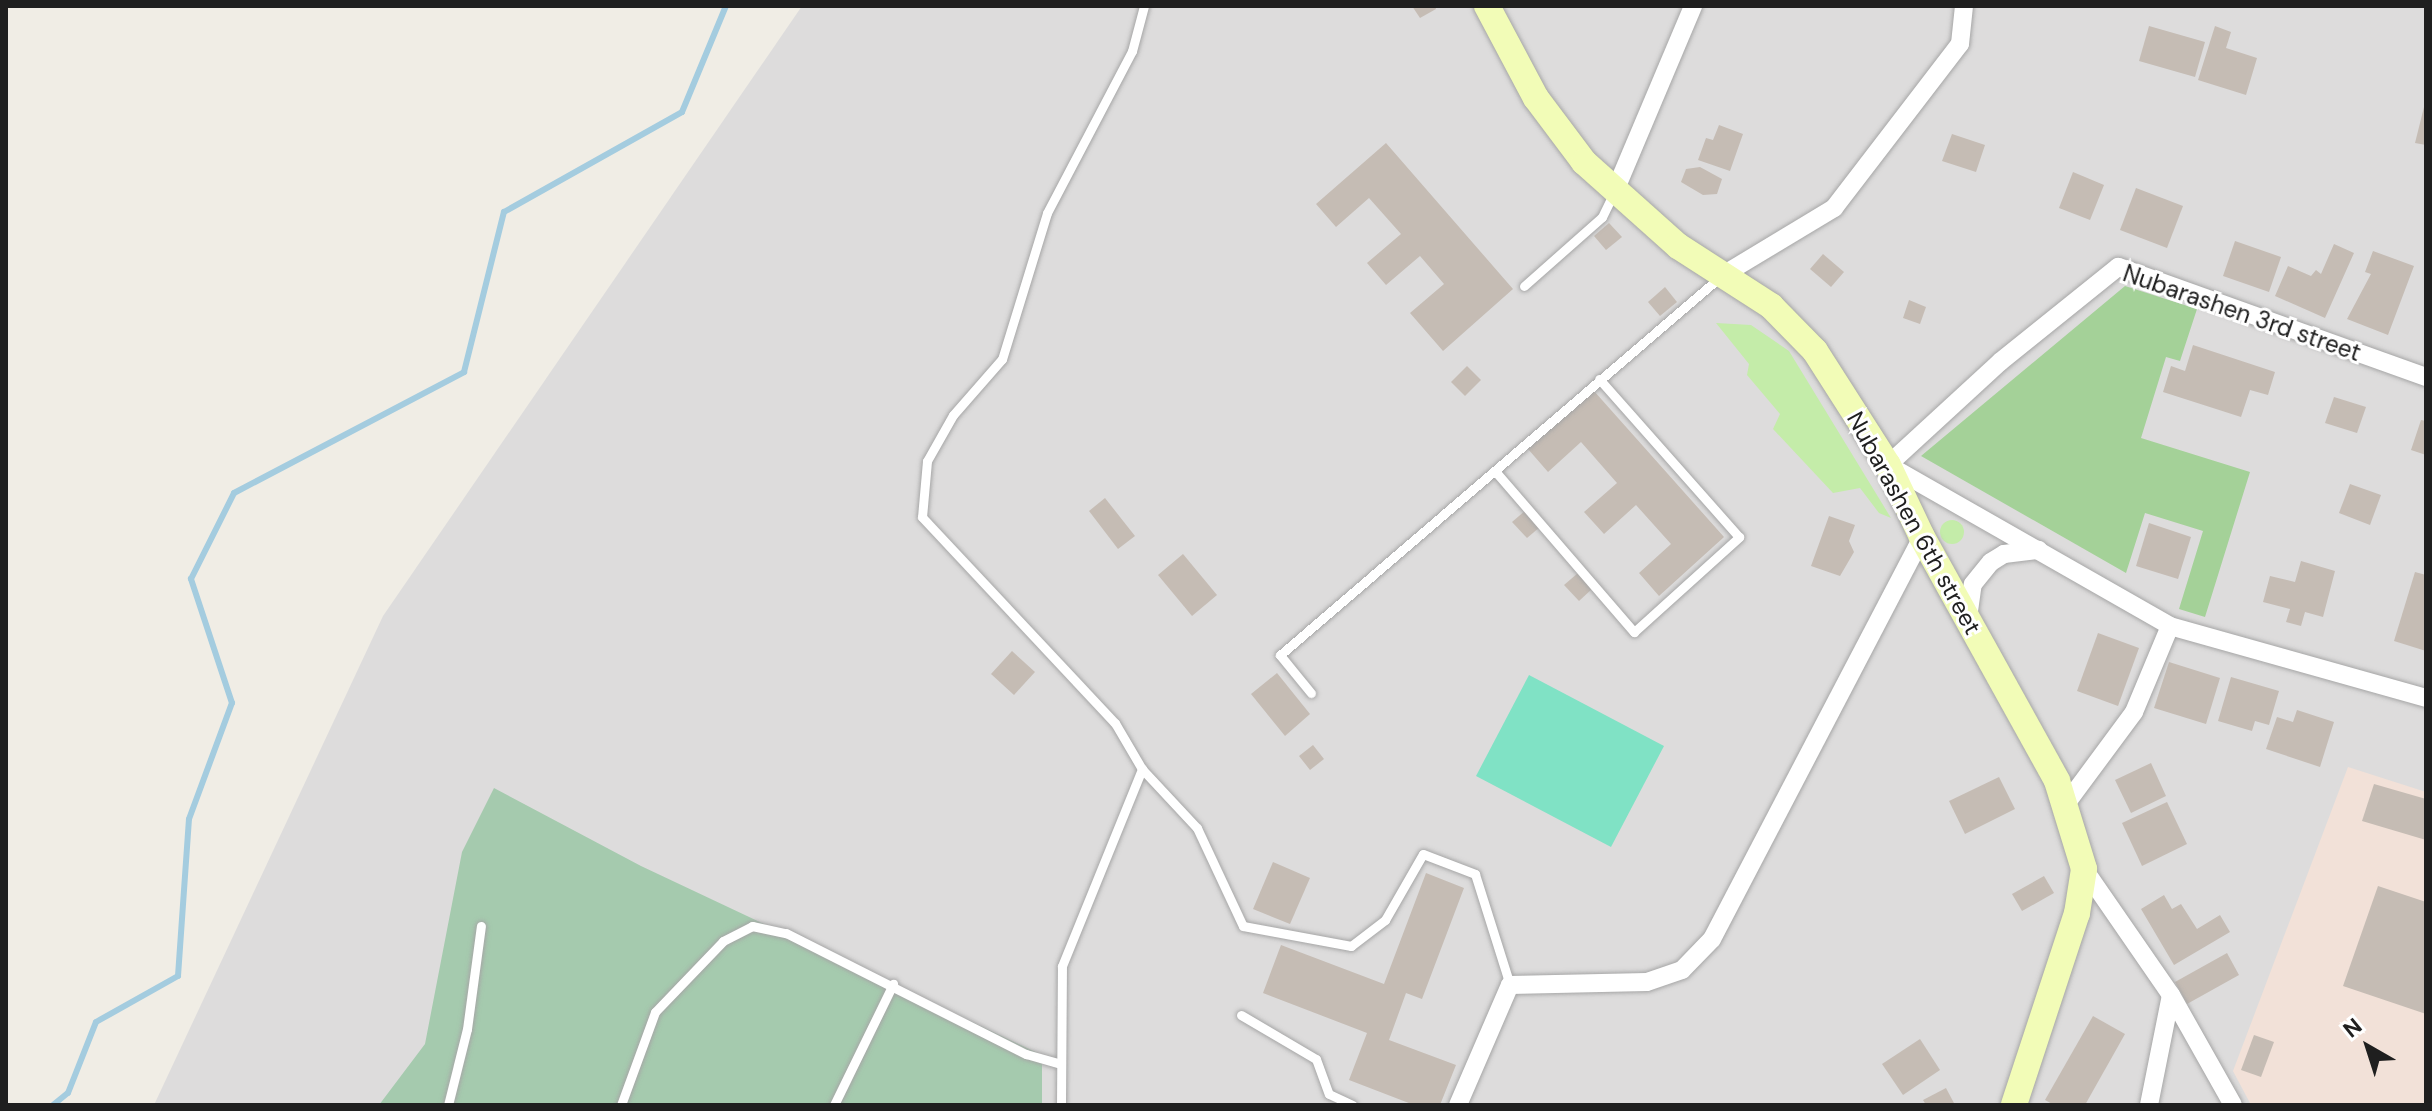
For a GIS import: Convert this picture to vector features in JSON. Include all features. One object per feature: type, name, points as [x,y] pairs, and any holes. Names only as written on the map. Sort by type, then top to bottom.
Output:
[{"type":"main road","name":"Nubarashen 6th street","points":[[1487,6],[1536,98],[1584,162],[1678,246],[1771,306],[1815,351],[1888,465],[1922,537],[2066,804],[2084,869],[2077,913],[2014,1105]]},
{"type":"street","points":[[1615,191],[1693,6]]},
{"type":"street","points":[[1723,275],[1834,208],[1960,44],[1964,6]]},
{"type":"street","name":"Nubarashen 3rd street","points":[[1888,465],[2000,362],[2118,267],[2426,377]]},
{"type":"street","points":[[1888,465],[2170,626],[2426,698]]},
{"type":"street","points":[[1458,1105],[1510,985],[1647,982],[1682,970],[1712,939],[1922,537]]},
{"type":"street","points":[[1968,618],[1973,584],[1991,562],[2004,554],[2041,550]]},
{"type":"street","points":[[2066,804],[2134,712],[2170,626]]},
{"type":"street","points":[[2084,869],[2171,995],[2233,1105]]},
{"type":"street","points":[[2149,1105],[2171,995]]},
{"type":"lane","points":[[1144,6],[1132,51],[1047,213],[1002,359],[953,415],[927,461],[922,517],[1115,723],[1142,769],[1197,828],[1243,926],[1351,946],[1385,920],[1423,854],[1475,874],[1510,985]]},
{"type":"lane","points":[[1524,286],[1602,217],[1615,191]]},
{"type":"lane","points":[[1311,693],[1280,655],[1723,275]]},
{"type":"lane","points":[[1495,471],[1634,632],[1739,537],[1599,379]]},
{"type":"lane","points":[[1061,1105],[1062,966],[1142,769]]},
{"type":"lane","points":[[448,1105],[467,1029],[481,926]]},
{"type":"lane","points":[[621,1105],[655,1012],[723,941],[752,926],[786,933],[893,984],[1026,1054],[1061,1064]]},
{"type":"lane","points":[[834,1105],[893,984]]},
{"type":"lane","points":[[1241,1015],[1316,1059],[1329,1094],[1353,1105]]},
{"type":"shaded area","points":[[802,6],[2426,6],[2426,1105],[154,1105],[383,616]]},
{"type":"shaded area","points":[[2348,767],[2426,792],[2426,1105],[2251,1105],[2233,1071]]},
{"type":"green space","points":[[2125,286],[2197,309],[2180,361],[2166,357],[2141,438],[2250,472],[2205,617],[2179,609],[2203,531],[2145,513],[2126,573],[1921,456]]},
{"type":"green space","points":[[1716,323],[1751,325],[1789,351],[1891,518],[1879,513],[1860,488],[1833,493],[1773,429],[1780,414],[1747,375],[1749,364]]},
{"type":"green space","points":[[1952,520],[1961,523],[1964,532],[1961,541],[1952,544],[1943,541],[1940,532],[1943,523]]},
{"type":"green space","points":[[1529,675],[1664,746],[1611,847],[1476,776]]},
{"type":"green space","points":[[494,788],[641,866],[1042,1055],[1042,1105],[379,1105],[425,1044],[462,852]]},
{"type":"building","points":[[1412,6],[1435,6],[1436,9],[1420,18]]},
{"type":"building","points":[[2149,26],[2205,42],[2195,77],[2139,61]]},
{"type":"building","points":[[2215,26],[2231,32],[2226,48],[2257,58],[2246,95],[2198,80]]},
{"type":"building","points":[[2426,103],[2426,145],[2415,143]]},
{"type":"building","points":[[1719,125],[1743,134],[1730,171],[1698,160],[1706,138],[1713,140]]},
{"type":"building","points":[[1952,134],[1985,145],[1976,172],[1942,161]]},
{"type":"building","points":[[1386,143],[1513,289],[1443,351],[1410,313],[1444,284],[1420,256],[1386,285],[1367,263],[1401,234],[1369,198],[1336,227],[1316,204]]},
{"type":"building","points":[[1700,167],[1722,179],[1717,194],[1703,195],[1681,182],[1686,169]]},
{"type":"building","points":[[2073,172],[2104,185],[2090,220],[2059,208]]},
{"type":"building","points":[[2136,188],[2183,206],[2167,248],[2120,230]]},
{"type":"building","points":[[1609,223],[1622,237],[1606,250],[1594,236]]},
{"type":"building","points":[[2235,241],[2281,257],[2269,292],[2223,276]]},
{"type":"building","points":[[2334,244],[2354,253],[2325,318],[2275,296],[2288,266],[2311,276],[2316,270],[2321,274]]},
{"type":"building","points":[[2373,251],[2414,266],[2388,335],[2347,319],[2371,274],[2365,272]]},
{"type":"building","points":[[1823,254],[1844,272],[1831,287],[1810,269]]},
{"type":"building","points":[[1665,287],[1677,302],[1660,316],[1648,302]]},
{"type":"building","points":[[1909,300],[1926,307],[1920,324],[1903,318]]},
{"type":"building","points":[[2193,345],[2275,372],[2268,395],[2250,390],[2241,417],[2163,392],[2171,366],[2185,371]]},
{"type":"building","points":[[1467,366],[1481,380],[1465,396],[1451,382]]},
{"type":"building","points":[[1594,391],[1724,537],[1659,596],[1639,573],[1671,544],[1636,505],[1604,534],[1584,512],[1617,483],[1581,442],[1548,472],[1528,449]]},
{"type":"building","points":[[2334,397],[2366,407],[2357,433],[2325,423]]},
{"type":"building","points":[[2421,420],[2426,421],[2426,455],[2411,450]]},
{"type":"building","points":[[2350,484],[2381,495],[2370,525],[2339,513]]},
{"type":"building","points":[[1105,498],[1135,536],[1118,549],[1089,511]]},
{"type":"building","points":[[1526,510],[1540,527],[1527,538],[1512,522]]},
{"type":"building","points":[[1829,516],[1855,525],[1849,541],[1854,552],[1840,576],[1811,566]]},
{"type":"building","points":[[2149,523],[2191,537],[2178,579],[2136,566]]},
{"type":"building","points":[[1183,554],[1217,595],[1192,616],[1158,575]]},
{"type":"building","points":[[2301,561],[2335,571],[2323,617],[2305,612],[2301,626],[2286,622],[2290,609],[2263,602],[2270,576],[2295,582]]},
{"type":"building","points":[[2415,572],[2426,575],[2426,651],[2394,641]]},
{"type":"building","points":[[1578,573],[1592,589],[1579,601],[1564,585]]},
{"type":"building","points":[[2098,633],[2139,648],[2118,706],[2077,691]]},
{"type":"building","points":[[1012,651],[1035,672],[1014,695],[991,674]]},
{"type":"building","points":[[2169,662],[2220,678],[2206,724],[2154,708]]},
{"type":"building","points":[[1277,673],[1310,714],[1285,736],[1251,694]]},
{"type":"building","points":[[2231,677],[2279,691],[2269,725],[2255,721],[2252,731],[2218,721]]},
{"type":"building","points":[[2297,710],[2334,722],[2320,767],[2266,749],[2277,717],[2293,722]]},
{"type":"building","points":[[1313,745],[1324,759],[1310,770],[1299,756]]},
{"type":"building","points":[[2151,763],[2166,796],[2131,813],[2115,780]]},
{"type":"building","points":[[1999,777],[2015,809],[1965,834],[1949,801]]},
{"type":"building","points":[[2374,784],[2426,799],[2426,840],[2362,821]]},
{"type":"building","points":[[2167,802],[2187,844],[2142,866],[2122,823]]},
{"type":"building","points":[[1273,862],[1310,878],[1290,924],[1253,909]]},
{"type":"building","points":[[1426,873],[1464,888],[1422,999],[1406,993],[1389,1040],[1456,1065],[1440,1105],[1414,1105],[1349,1080],[1367,1033],[1263,993],[1281,945],[1384,984]]},
{"type":"building","points":[[2044,876],[2054,893],[2022,911],[2012,894]]},
{"type":"building","points":[[2378,886],[2426,902],[2426,1014],[2343,986]]},
{"type":"building","points":[[2164,895],[2172,909],[2181,904],[2197,929],[2220,915],[2230,932],[2174,965],[2141,909]]},
{"type":"building","points":[[2227,953],[2239,975],[2187,1004],[2175,982]]},
{"type":"building","points":[[2093,1016],[2125,1034],[2085,1105],[2054,1105],[2045,1100]]},
{"type":"building","points":[[2254,1035],[2274,1042],[2261,1077],[2241,1070]]},
{"type":"building","points":[[1920,1039],[1940,1070],[1903,1095],[1882,1064]]},
{"type":"building","points":[[1946,1088],[1955,1105],[1926,1105],[1923,1100]]},
{"type":"waterway","points":[[53,1105],[68,1093],[96,1022],[178,976],[189,819],[232,703],[191,579],[234,493],[464,372],[504,212],[682,112],[726,6]]}]
